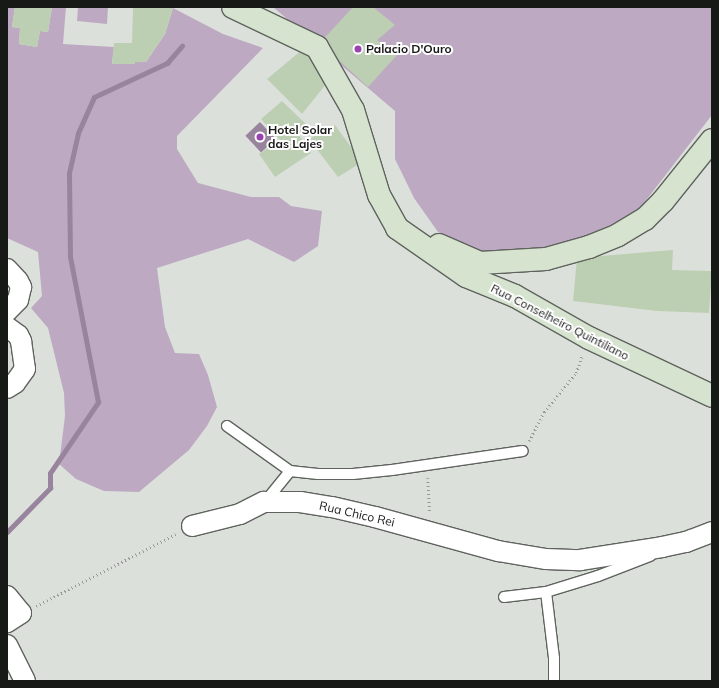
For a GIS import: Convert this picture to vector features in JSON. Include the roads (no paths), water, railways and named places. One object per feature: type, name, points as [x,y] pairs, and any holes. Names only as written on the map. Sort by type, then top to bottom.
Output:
[{"type":"main road","name":"Rua Conselheiro Quintiliano","points":[[233,7],[317,47],[353,110],[379,196],[397,228],[466,276],[515,296],[589,338],[712,396]]},
{"type":"main road","points":[[397,228],[480,263],[546,259],[582,249],[618,235],[645,219],[663,201],[712,140]]},
{"type":"street","points":[[7,269],[18,280],[21,287],[18,300],[7,311]]},
{"type":"street","points":[[7,388],[15,383],[25,369],[24,356],[11,336]]},
{"type":"street","name":"Rua Chico Rei","points":[[192,526],[240,514],[264,502],[300,502],[332,507],[498,551],[546,559],[580,560],[686,542],[711,536]]},
{"type":"street","points":[[7,596],[14,618]]},
{"type":"street","points":[[7,645],[25,681]]},
{"type":"lane","points":[[227,426],[290,471],[318,474],[353,474],[523,451]]},
{"type":"lane","points":[[264,502],[290,471]]},
{"type":"lane","points":[[504,597],[546,592],[598,576],[686,542]]},
{"type":"lane","points":[[546,592],[554,658],[554,681]]},
{"type":"waterway","points":[[7,532],[50,488],[50,473],[98,402],[70,256],[69,173],[78,133],[94,97],[167,63],[182,46]]},
{"type":"place","name":"Palacio D'Ouro","points":[[358,49]]},
{"type":"place","name":"Hotel Solar das Lajes","points":[[260,137]]}]
